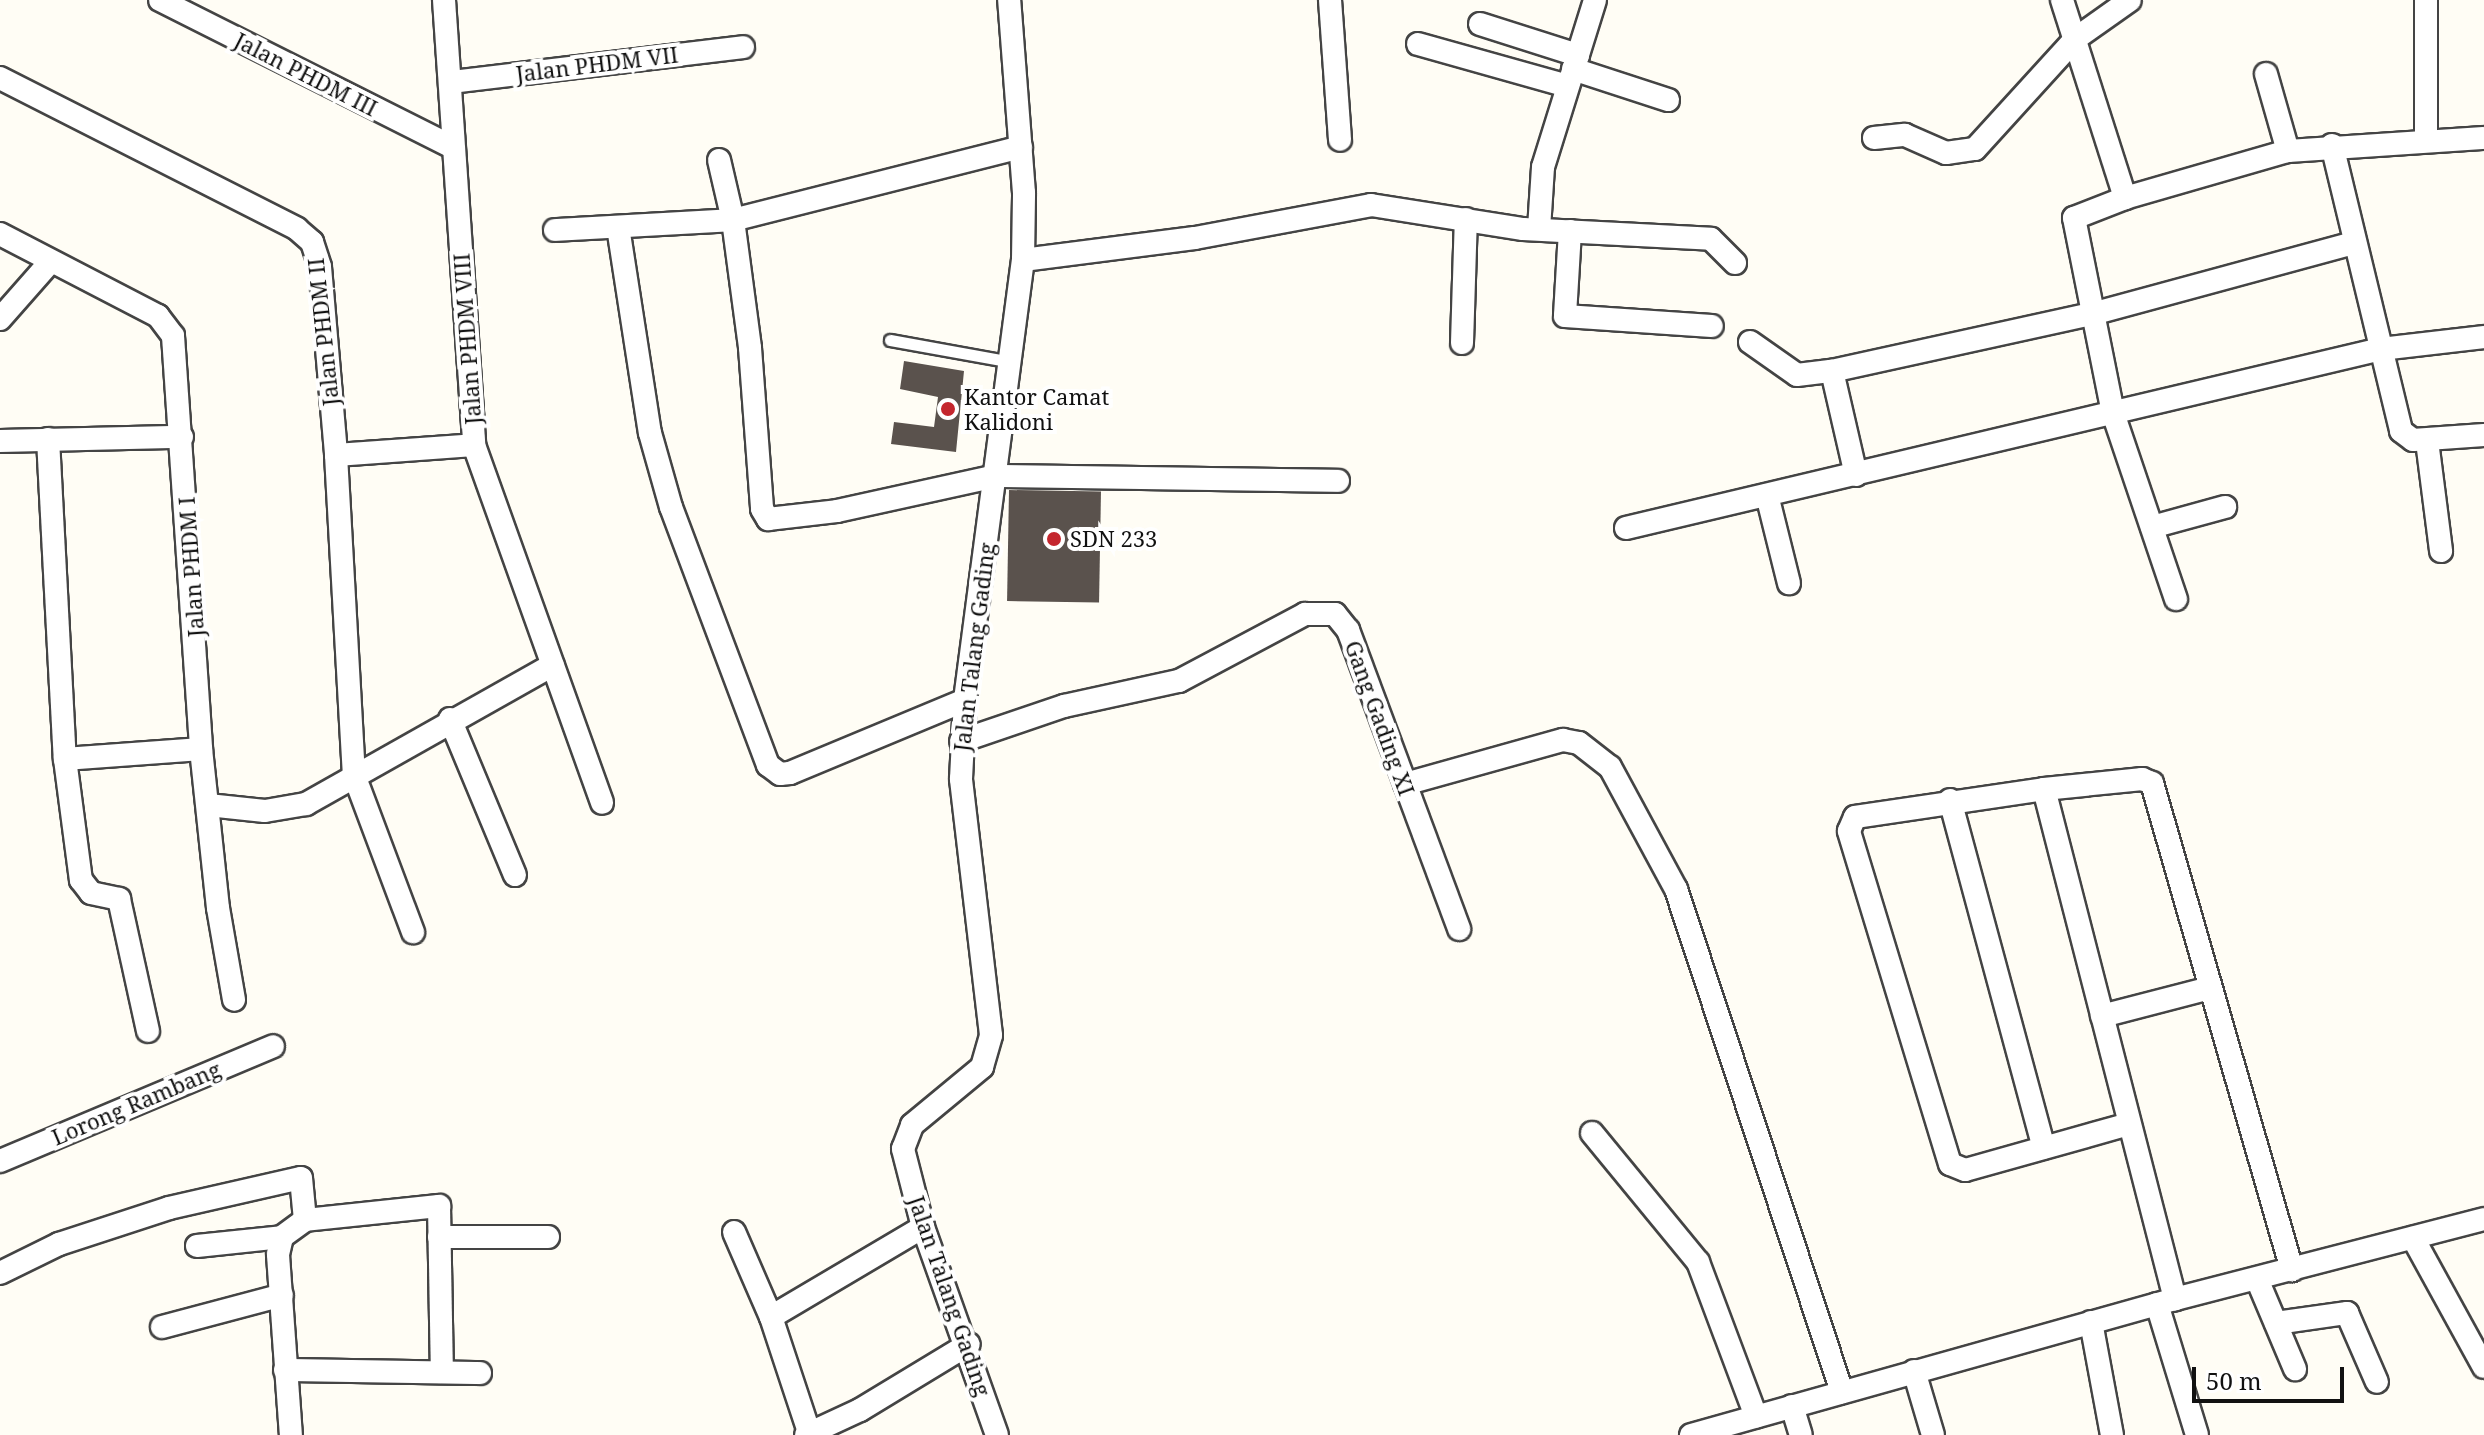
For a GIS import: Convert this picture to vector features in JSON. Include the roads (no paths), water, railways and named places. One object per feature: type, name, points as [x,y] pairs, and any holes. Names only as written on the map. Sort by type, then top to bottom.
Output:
[{"type":"street","name":"Jalan PHDM III","points":[[160,0],[452,147]]},
{"type":"street","name":"Jalan PHDM VIII","points":[[444,0],[474,445],[602,803]]},
{"type":"street","name":"Jalan Talang Gading","points":[[997,1435],[969,1344],[923,1227],[903,1157],[906,1134],[982,1067],[991,1035],[965,848],[961,741],[996,476],[1007,361],[1023,260],[1021,147],[1009,0]]},
{"type":"street","points":[[1330,0],[1340,140]]},
{"type":"street","points":[[1539,229],[1543,167],[1595,0]]},
{"type":"street","points":[[2062,0],[2125,198]]},
{"type":"street","points":[[1874,138],[1905,135],[1946,153],[1975,149],[2075,39],[2130,0]]},
{"type":"street","points":[[2426,0],[2426,139]]},
{"type":"street","points":[[1480,24],[1573,70]]},
{"type":"street","points":[[1418,44],[1573,70],[1668,100]]},
{"type":"street","name":"Jalan PHDM VII","points":[[451,82],[743,47]]},
{"type":"street","points":[[2266,74],[2288,151]]},
{"type":"street","name":"Jalan PHDM II","points":[[0,78],[307,236],[320,267],[336,455],[354,775],[413,932]]},
{"type":"street","points":[[2176,599],[2113,413],[2074,218],[2125,198],[2288,151],[2332,145],[2484,138]]},
{"type":"street","points":[[2332,145],[2401,431],[2406,437],[2427,441],[2484,435]]},
{"type":"street","points":[[555,230],[733,220],[1021,147]]},
{"type":"street","points":[[719,160],[733,220],[766,517],[778,521],[837,511],[996,476],[1338,481]]},
{"type":"street","points":[[1023,260],[1195,238],[1371,205],[1539,229],[1711,239],[1735,263]]},
{"type":"street","points":[[1462,343],[1466,219]]},
{"type":"street","points":[[618,227],[658,462],[768,765],[780,774],[790,773],[965,700]]},
{"type":"street","points":[[1570,231],[1565,316],[1712,326]]},
{"type":"street","name":"Jalan PHDM I","points":[[0,234],[158,316],[170,328],[182,437],[201,749],[234,1000]]},
{"type":"street","points":[[1750,342],[1797,375],[1832,371],[2092,314],[2354,243]]},
{"type":"street","points":[[0,319],[51,261]]},
{"type":"street","points":[[1626,528],[2381,349],[2484,337]]},
{"type":"street","points":[[1832,371],[1856,475]]},
{"type":"street","points":[[0,441],[182,437]]},
{"type":"street","points":[[48,439],[65,759],[81,880],[91,893],[119,899],[148,1031]]},
{"type":"street","points":[[2427,441],[2441,551]]},
{"type":"street","points":[[336,455],[474,445]]},
{"type":"street","points":[[1767,495],[1789,583]]},
{"type":"street","points":[[2152,527],[2225,507]]},
{"type":"street","name":"Gang Gading XI","points":[[961,741],[1064,706],[1179,681],[1305,614],[1327,612],[1348,630],[1459,929]]},
{"type":"street","points":[[208,805],[283,809],[306,804],[450,719],[553,665]]},
{"type":"street","points":[[450,719],[515,875]]},
{"type":"street","points":[[1405,784],[1563,740],[1579,743],[1610,767],[1676,889],[1842,1392]]},
{"type":"street","points":[[65,759],[201,749]]},
{"type":"street","points":[[2129,1124],[1965,1170],[1950,1164],[1849,831],[1860,814],[2044,789],[2142,779],[2152,783],[2292,1270]]},
{"type":"street","points":[[2044,789],[2129,1124],[2197,1435]]},
{"type":"street","points":[[1950,800],[2044,1148]]},
{"type":"street","points":[[2102,1016],[2210,988]]},
{"type":"street","name":"Lorong Rambang","points":[[0,1161],[273,1046]]},
{"type":"street","points":[[1592,1133],[1698,1262],[1756,1416]]},
{"type":"street","points":[[0,1273],[100,1230],[288,1180],[304,1182],[305,1220]]},
{"type":"street","points":[[197,1246],[282,1237],[305,1220],[439,1206],[442,1372]]},
{"type":"street","points":[[1691,1435],[2166,1301],[2484,1219]]},
{"type":"street","points":[[771,1317],[923,1227]]},
{"type":"street","points":[[734,1232],[771,1317],[809,1434],[860,1410],[969,1344]]},
{"type":"street","points":[[282,1237],[285,1370],[291,1435]]},
{"type":"street","points":[[439,1237],[548,1237]]},
{"type":"street","points":[[2413,1238],[2484,1367]]},
{"type":"street","points":[[2257,1279],[2295,1369]]},
{"type":"street","points":[[162,1327],[282,1295]]},
{"type":"street","points":[[2276,1323],[2347,1313],[2377,1382]]},
{"type":"street","points":[[2091,1322],[2112,1435]]},
{"type":"street","points":[[285,1370],[480,1373]]},
{"type":"street","points":[[1914,1371],[1933,1435]]},
{"type":"street","points":[[1792,1406],[1801,1435]]},
{"type":"lane","points":[[890,340],[1007,361]]},
{"type":"place","name":"Kantor Camat Kalidoni","points":[[948,409]]},
{"type":"place","name":"SDN 233","points":[[1054,539]]}]
